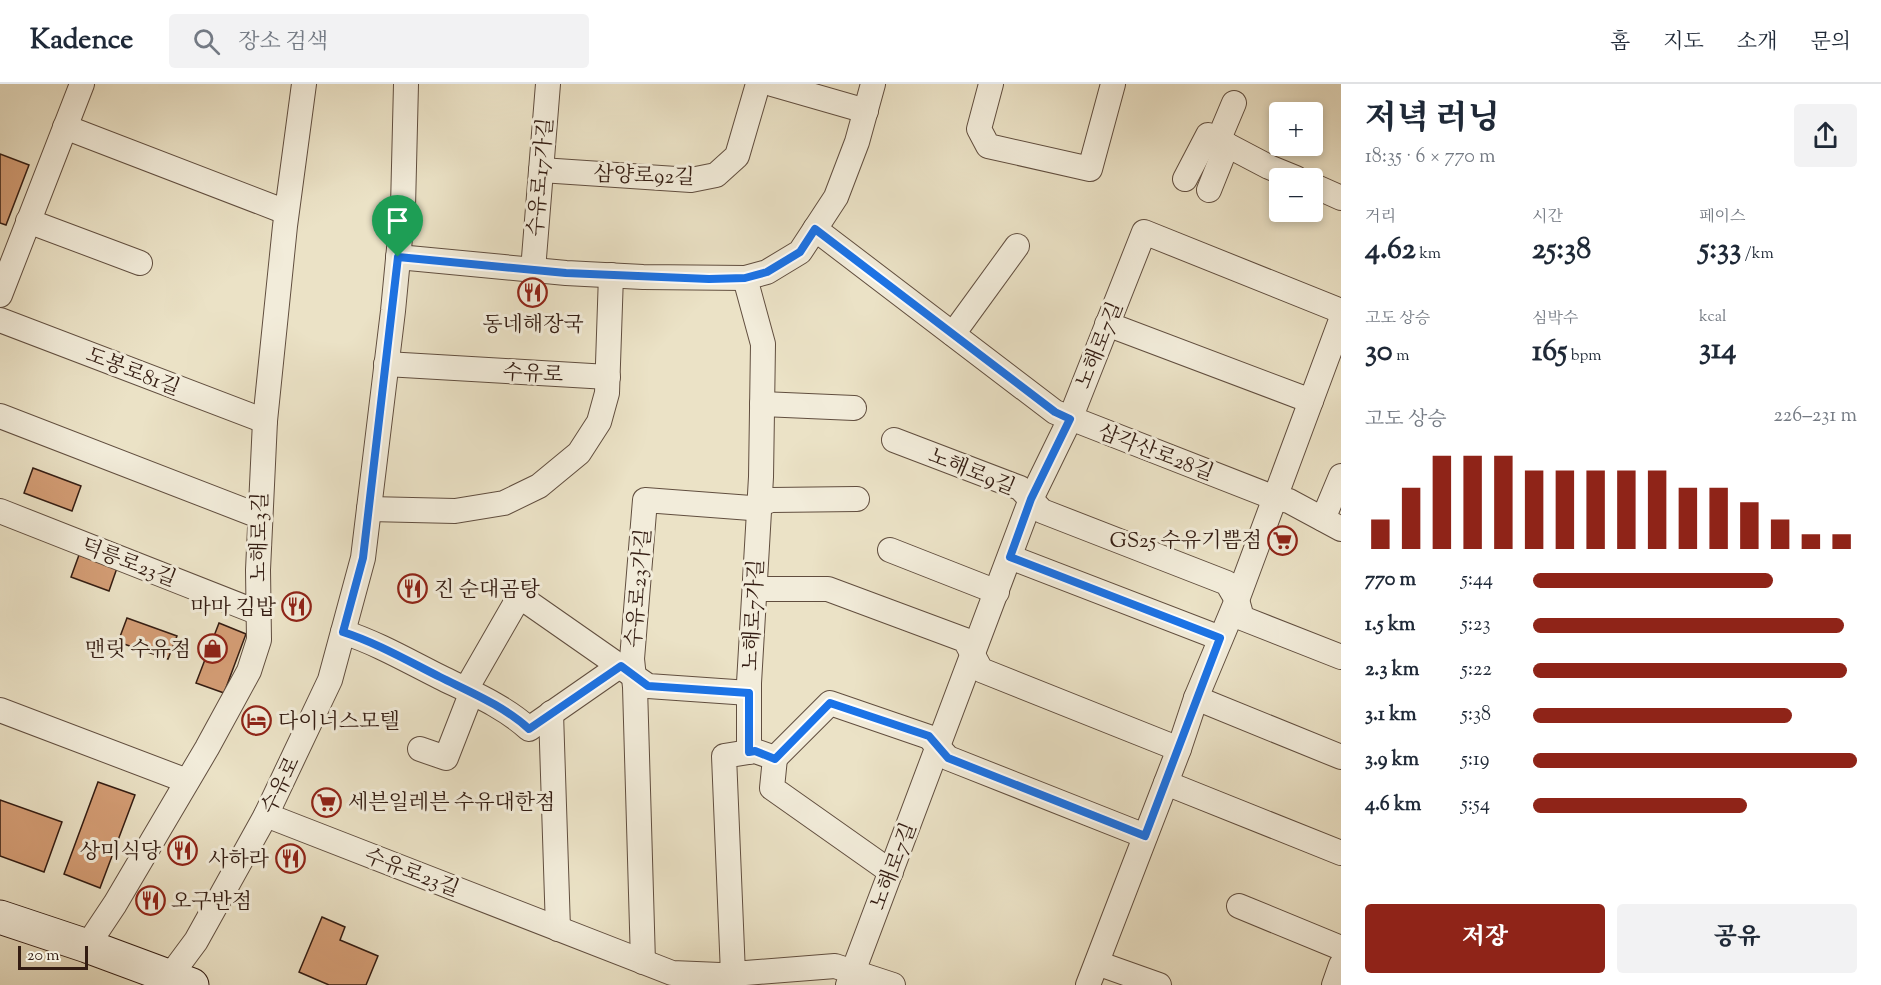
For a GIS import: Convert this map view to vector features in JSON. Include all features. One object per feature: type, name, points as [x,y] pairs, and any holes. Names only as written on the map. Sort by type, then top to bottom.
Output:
[{"type":"main road","points":[[0,917],[87,946],[173,982]]},
{"type":"street","points":[[0,295],[82,84]]},
{"type":"street","name":"노해로3길","points":[[87,946],[115,904],[249,671],[259,640],[260,516],[265,421],[286,212],[304,84]]},
{"type":"street","name":"수유로","points":[[173,982],[266,815],[330,680],[363,558],[403,207],[406,84]]},
{"type":"street","name":"수유로17가길","points":[[533,270],[548,84]]},
{"type":"street","name":"삼양로92길","points":[[541,170],[691,180],[716,176],[737,156],[758,84]]},
{"type":"street","points":[[772,84],[866,111]]},
{"type":"street","points":[[398,257],[611,276],[709,279],[745,278],[767,272],[800,252],[836,197],[857,141],[873,84]]},
{"type":"street","points":[[991,84],[979,129],[988,146],[1090,169],[1113,84]]},
{"type":"street","points":[[1209,190],[1234,103]]},
{"type":"street","points":[[65,127],[286,212]]},
{"type":"street","points":[[1185,179],[1208,135],[1275,168]]},
{"type":"street","points":[[1323,190],[1341,198]]},
{"type":"street","points":[[28,220],[141,263]]},
{"type":"street","name":"삼각산로28길","points":[[815,229],[1055,412],[1275,498],[1289,501],[1332,524]]},
{"type":"street","name":"노해로7길","points":[[850,978],[1031,499],[1070,419],[1144,232],[1341,310]]},
{"type":"street","points":[[953,334],[1017,246]]},
{"type":"street","points":[[369,509],[455,511],[504,503],[539,486],[579,453],[599,422],[607,393],[611,276]]},
{"type":"street","name":"노해로7가길","points":[[745,278],[763,344],[759,506],[749,693],[749,752]]},
{"type":"street","name":"도봉로81길","points":[[0,320],[265,421]]},
{"type":"street","points":[[1107,324],[1311,401]]},
{"type":"street","points":[[1159,985],[1093,974],[1179,749],[1196,698],[1238,600],[1311,401],[1339,334]]},
{"type":"street","name":"수유로","points":[[386,364],[608,377]]},
{"type":"street","points":[[762,404],[854,408]]},
{"type":"street","points":[[0,416],[260,516]]},
{"type":"street","name":"노해로9길","points":[[894,440],[1020,488],[1042,511],[1227,583],[1238,600],[1242,618],[1341,657]]},
{"type":"street","points":[[1332,524],[1341,476]]},
{"type":"street","name":"수유로23가길","points":[[643,962],[627,670],[632,659],[645,500],[751,508],[771,500],[857,499]]},
{"type":"street","name":"덕릉로23길","points":[[0,511],[259,613]]},
{"type":"street","points":[[890,550],[997,592]]},
{"type":"street","points":[[1010,557],[1220,638]]},
{"type":"street","points":[[754,589],[828,589],[965,640],[981,670],[1179,749]]},
{"type":"street","points":[[420,749],[446,758],[469,699],[469,684],[515,604],[522,598],[648,686],[749,693]]},
{"type":"street","points":[[343,632],[367,640],[469,691],[519,720],[529,729],[551,713],[627,670]]},
{"type":"street","points":[[1196,698],[1341,757]]},
{"type":"street","points":[[891,872],[772,788],[775,759],[830,703],[929,736],[948,758],[1145,836]]},
{"type":"street","points":[[0,710],[187,781]]},
{"type":"street","points":[[551,713],[558,929]]},
{"type":"street","points":[[733,974],[724,756],[755,751],[775,759]]},
{"type":"street","points":[[1166,783],[1341,853]]},
{"type":"street","name":"수유로23길","points":[[266,815],[672,973],[733,974],[835,966],[850,978],[893,985]]},
{"type":"street","points":[[1239,906],[1341,948]]},
{"type":"street","points":[[1334,985],[1341,965]]},
{"type":"building","points":[[0,154],[29,165],[6,225],[0,223]]},
{"type":"building","points":[[33,468],[81,486],[72,511],[24,493]]},
{"type":"building","points":[[79,555],[117,568],[109,591],[71,577]]},
{"type":"building","points":[[127,618],[177,636],[168,659],[118,642]]},
{"type":"building","points":[[219,623],[246,634],[224,693],[196,683]]},
{"type":"building","points":[[98,782],[135,795],[100,888],[64,874]]},
{"type":"building","points":[[0,800],[62,822],[44,872],[0,856]]},
{"type":"building","points":[[322,917],[345,927],[340,940],[378,956],[366,985],[329,985],[299,972]]},
{"type":"place","name":"동네해장국","points":[[533,293]]},
{"type":"place","name":"GS25 수유기쁨점","points":[[1283,540]]},
{"type":"place","name":"진 순대곰탕","points":[[413,589]]},
{"type":"place","name":"마마 김밥","points":[[297,607]]},
{"type":"place","name":"맨릿 수유점","points":[[212,649]]},
{"type":"place","name":"다이너스모텔","points":[[257,721]]},
{"type":"place","name":"세븐일레븐 수유대한점","points":[[327,802]]},
{"type":"place","name":"상미식당","points":[[182,851]]},
{"type":"place","name":"사하라","points":[[290,859]]},
{"type":"place","name":"오구반점","points":[[150,901]]},
{"type":"route","points":[[815,229],[1055,412],[1070,419],[1031,499],[1010,557],[1220,638],[1145,836],[948,758],[929,736],[830,703],[775,759],[755,751],[749,752],[749,693],[648,686],[621,666],[529,729],[519,720],[469,691],[367,640],[343,632],[363,558],[398,257],[566,273],[709,279],[745,278],[767,272],[800,252],[815,229]]}]
